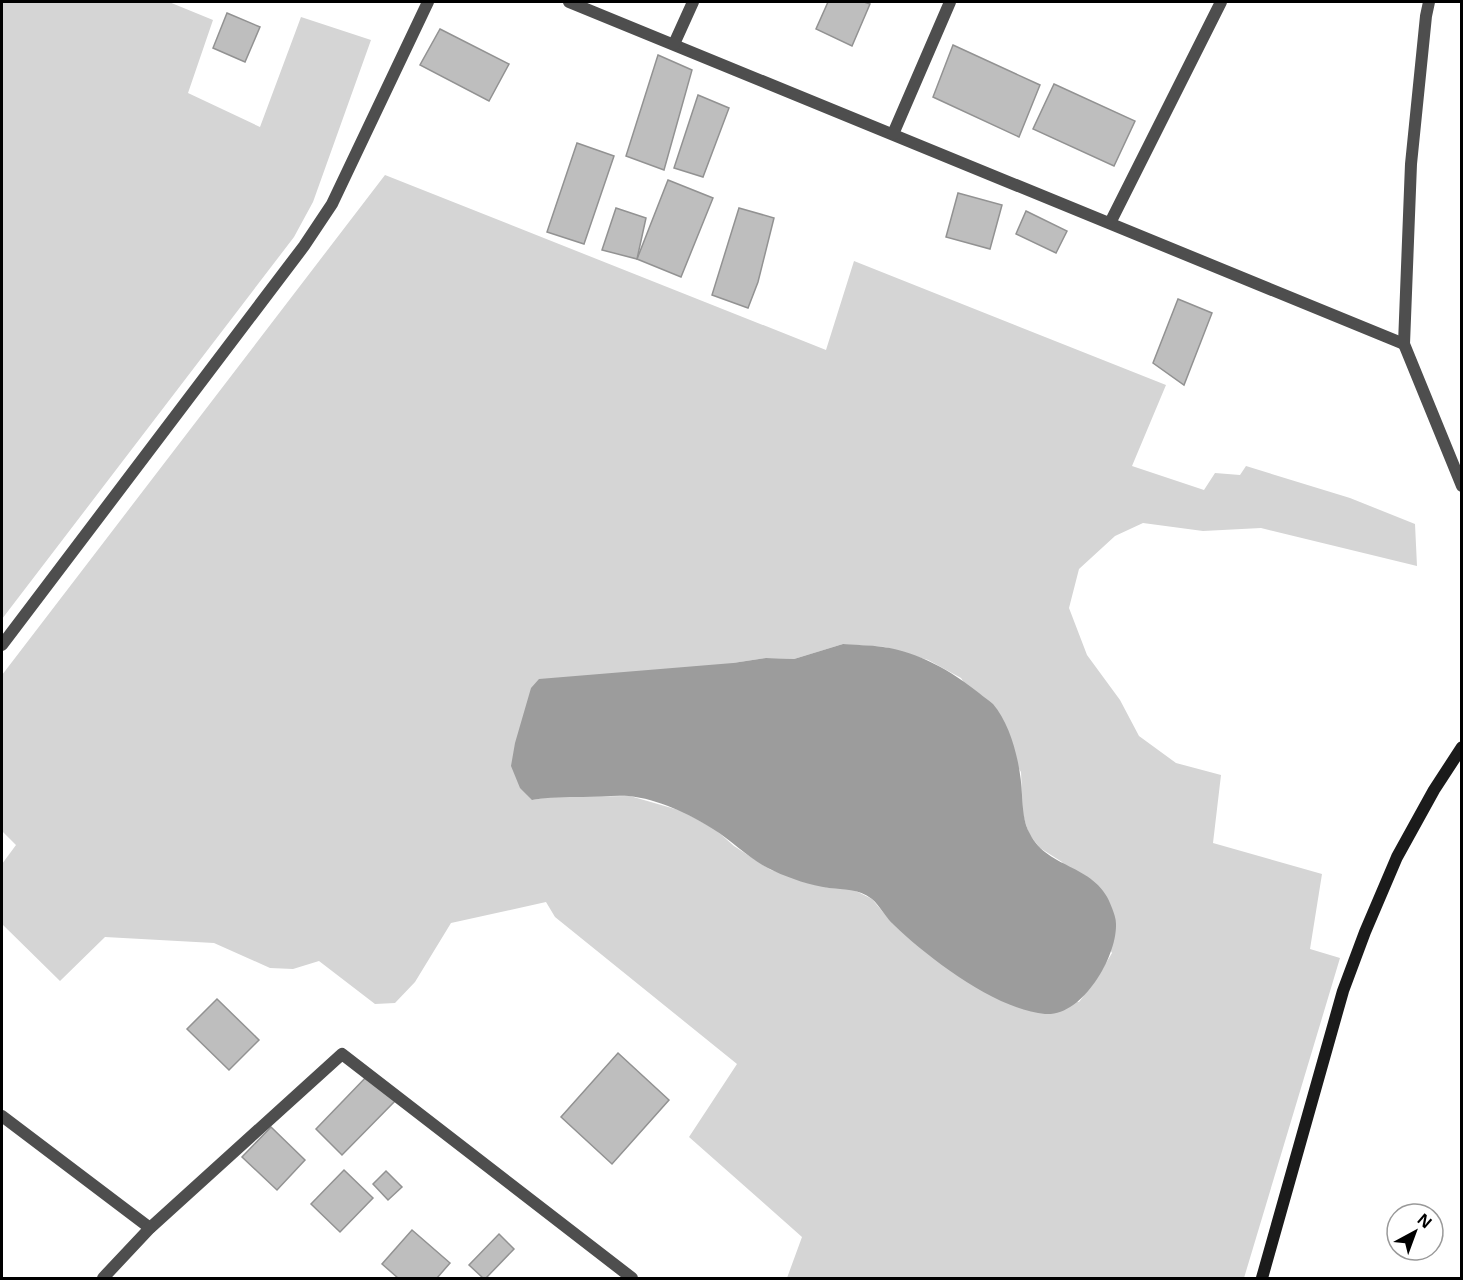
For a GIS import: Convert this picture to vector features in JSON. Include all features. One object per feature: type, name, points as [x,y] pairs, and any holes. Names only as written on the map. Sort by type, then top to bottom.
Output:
[{"type":"street","points":[[2,645],[297,256],[321,221],[365,139],[428,2]]},
{"type":"street","points":[[570,2],[1404,344]]},
{"type":"street","points":[[674,44],[693,2]]},
{"type":"street","points":[[893,134],[950,2]]},
{"type":"street","points":[[1110,224],[1221,2]]},
{"type":"street","points":[[1430,2],[1426,16],[1411,164],[1404,344],[1461,486]]},
{"type":"street","points":[[1262,1278],[1343,991],[1365,932],[1397,857],[1461,747]]},
{"type":"street","points":[[103,1278],[150,1228],[342,1054],[632,1278]]},
{"type":"street","points":[[2,1116],[150,1228]]},
{"type":"shaded area","points":[[2,2],[169,2],[213,20],[188,93],[260,127],[301,17],[371,40],[313,202],[294,237],[2,619]]},
{"type":"shaded area","points":[[385,175],[826,350],[854,261],[1166,385],[1132,466],[1204,490],[1215,473],[1240,475],[1246,466],[1350,498],[1415,524],[1417,566],[1261,528],[1203,531],[1143,523],[1115,536],[1079,569],[1069,608],[1087,655],[1120,700],[1139,736],[1176,763],[1221,775],[1213,843],[1322,874],[1310,949],[1340,958],[1244,1278],[787,1278],[802,1237],[689,1137],[737,1064],[555,917],[546,902],[451,923],[415,982],[395,1003],[375,1004],[319,961],[293,969],[270,968],[214,943],[105,937],[60,981],[2,924],[2,864],[16,845],[2,831],[2,675]],"holes":[[[843,644],[885,647],[928,660],[961,678],[1021,772],[1023,815],[1029,834],[1040,848],[1062,862],[1112,953],[1079,1002],[893,924],[872,899],[852,889],[829,888],[771,870],[734,846],[716,830],[682,811],[630,796],[550,797],[532,800],[733,663],[766,658],[794,659]]]},
{"type":"shaded area","points":[[843,644],[883,647],[922,658],[968,685],[1000,713],[1010,735],[1017,760],[1024,815],[1030,834],[1048,855],[1096,883],[1105,894],[1115,918],[1115,937],[1104,968],[1084,996],[1072,1006],[1059,1012],[1045,1014],[1006,1003],[985,993],[944,967],[908,938],[867,895],[808,883],[774,871],[713,829],[673,808],[651,800],[629,796],[557,797],[532,800],[520,788],[511,766],[515,743],[531,688],[539,679],[733,663],[766,658],[794,659]]},
{"type":"building","points":[[828,2],[870,4],[852,46],[816,29]]},
{"type":"building","points":[[227,13],[260,27],[245,62],[213,48]]},
{"type":"building","points":[[440,29],[509,64],[489,101],[420,65]]},
{"type":"building","points":[[953,45],[1040,85],[1019,137],[933,97]]},
{"type":"building","points":[[658,55],[692,70],[664,170],[626,156]]},
{"type":"building","points":[[1054,84],[1135,121],[1114,166],[1033,129]]},
{"type":"building","points":[[698,95],[729,108],[703,177],[674,168]]},
{"type":"building","points":[[577,143],[614,156],[584,244],[547,232]]},
{"type":"building","points":[[668,180],[713,198],[681,277],[637,259]]},
{"type":"building","points":[[958,193],[1002,205],[990,249],[946,237]]},
{"type":"building","points":[[616,208],[646,218],[637,259],[602,250]]},
{"type":"building","points":[[739,208],[774,218],[758,282],[748,308],[712,295]]},
{"type":"building","points":[[1026,211],[1067,231],[1056,253],[1016,234]]},
{"type":"building","points":[[1178,299],[1212,313],[1184,385],[1153,363]]},
{"type":"building","points":[[217,999],[259,1040],[229,1070],[187,1029]]},
{"type":"building","points":[[618,1053],[669,1100],[612,1164],[561,1117]]},
{"type":"building","points":[[369,1074],[396,1100],[342,1155],[316,1129]]},
{"type":"building","points":[[271,1127],[305,1160],[277,1190],[242,1157]]},
{"type":"building","points":[[344,1170],[373,1198],[340,1232],[311,1204]]},
{"type":"building","points":[[386,1171],[402,1187],[388,1200],[373,1184]]},
{"type":"building","points":[[412,1230],[450,1263],[437,1278],[398,1278],[382,1264]]},
{"type":"building","points":[[499,1234],[514,1249],[486,1278],[483,1278],[469,1265]]}]
